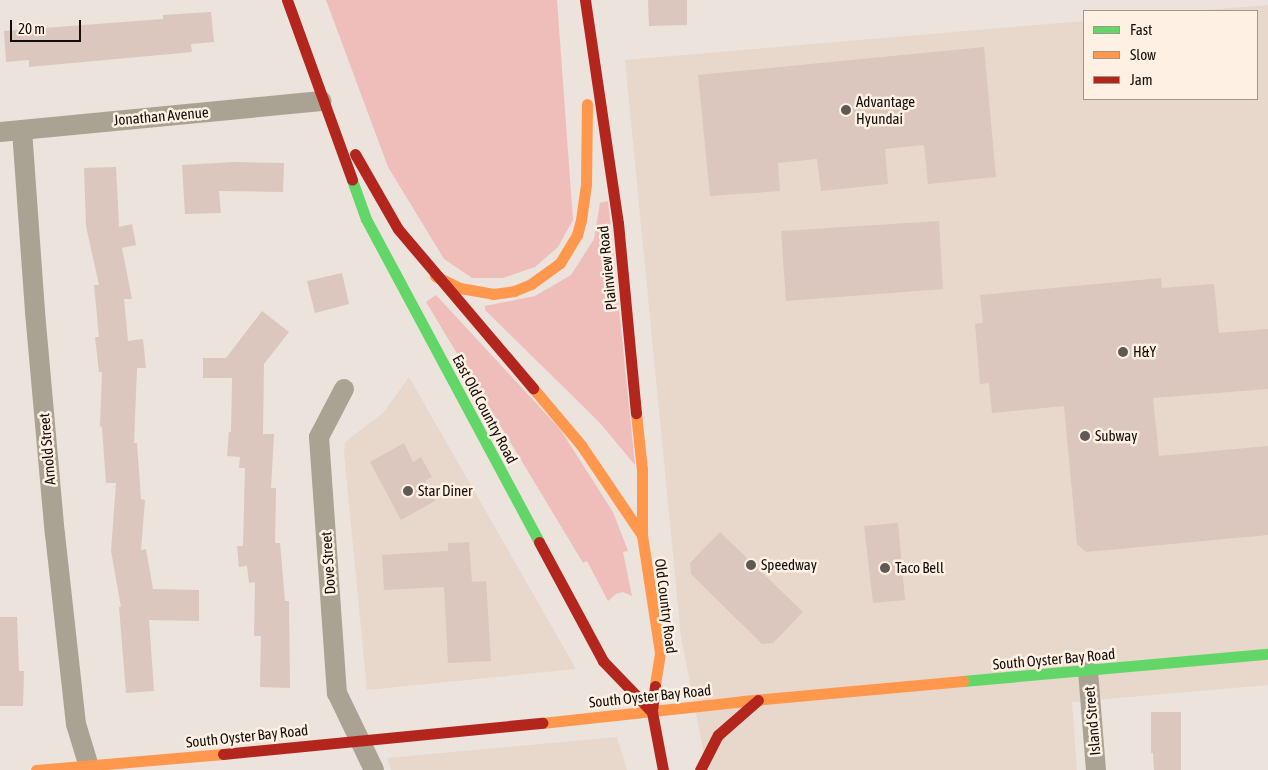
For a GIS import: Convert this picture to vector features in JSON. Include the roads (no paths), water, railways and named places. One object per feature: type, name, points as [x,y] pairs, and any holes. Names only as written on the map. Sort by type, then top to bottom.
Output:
[{"type":"main road","name":"East Old Country Road","points":[[287,0],[366,219],[603,661],[652,712]]},
{"type":"main road","name":"Plainview Road","points":[[585,0],[618,223],[642,470],[642,535]]},
{"type":"main road","points":[[435,276],[460,288],[477,293],[493,294],[514,291],[545,275],[560,263],[568,250],[581,220],[586,184],[587,18]]},
{"type":"main road","name":"East Old Country Road","points":[[322,101],[398,228],[435,276],[581,445],[642,535]]},
{"type":"main road","name":"Old Country Road","points":[[642,535],[660,653],[652,712],[663,770]]},
{"type":"main road","name":"South Oyster Bay Road","points":[[36,770],[90,768],[758,700],[1268,654]]},
{"type":"main road","points":[[700,770],[718,734],[758,700]]},
{"type":"street","name":"Jonathan Avenue","points":[[0,132],[322,101]]},
{"type":"street","name":"Arnold Street","points":[[22,130],[34,312],[55,534],[76,724],[90,768]]},
{"type":"street","name":"Dove Street","points":[[344,389],[319,437],[337,693],[357,740],[374,770]]},
{"type":"street","name":"Island Street","points":[[1088,671],[1096,770]]},
{"type":"place","name":"Advantage Hyundai","points":[[846,110]]},
{"type":"place","name":"H&Y","points":[[1123,352]]},
{"type":"place","name":"Subway","points":[[1085,436]]},
{"type":"place","name":"Star Diner","points":[[408,491]]},
{"type":"place","name":"Speedway","points":[[751,565]]},
{"type":"place","name":"Taco Bell","points":[[885,568]]}]
